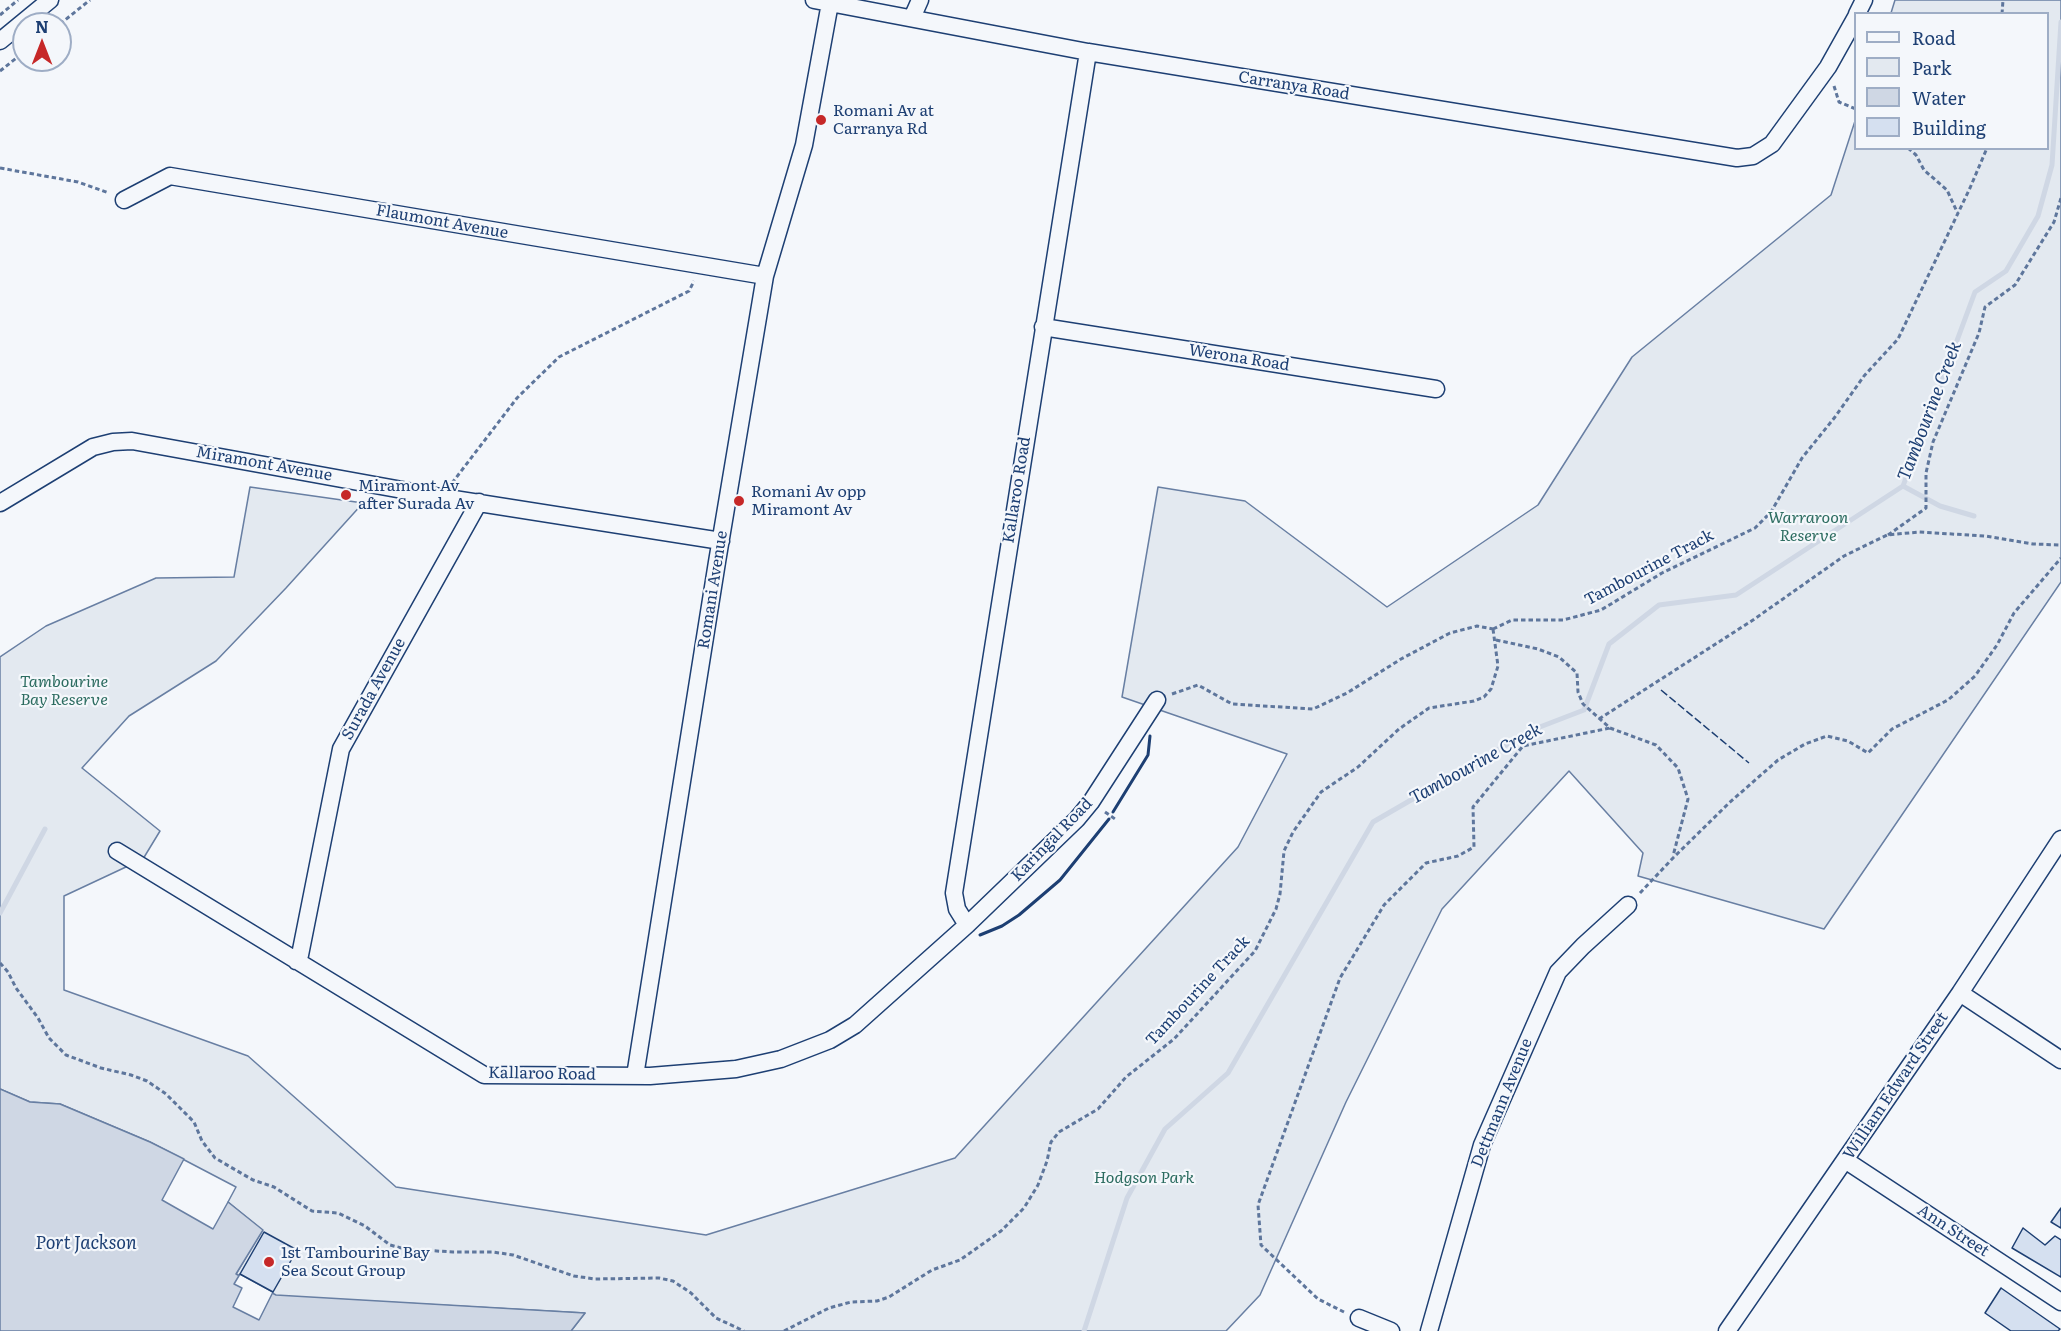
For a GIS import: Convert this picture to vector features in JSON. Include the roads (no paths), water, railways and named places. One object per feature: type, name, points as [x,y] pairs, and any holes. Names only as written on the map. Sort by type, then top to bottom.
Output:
[{"type":"street","points":[[0,41],[50,0]]},
{"type":"street","points":[[912,18],[920,0]]},
{"type":"street","name":"Carranya Road","points":[[822,1],[1088,52],[1737,158],[1753,156],[1772,144],[1828,67],[1854,19]]},
{"type":"street","name":"Romani Avenue","points":[[634,1076],[765,276],[804,145],[822,1]]},
{"type":"street","name":"Kallaroo Road","points":[[967,925],[957,909],[954,893],[1088,52]]},
{"type":"street","name":"Flaumont Avenue","points":[[124,200],[170,176],[765,276]]},
{"type":"street","name":"Werona Road","points":[[1043,327],[1436,389]]},
{"type":"street","name":"Miramont Avenue","points":[[0,503],[93,447],[113,442],[132,441],[441,496],[721,541]]},
{"type":"street","name":"Surada Avenue","points":[[296,961],[300,955],[341,749],[479,502]]},
{"type":"street","name":"Karingal Road","points":[[952,939],[1092,802],[1157,700]]},
{"type":"street","name":"William Edward Street","points":[[1733,1329],[1845,1160],[1960,993],[2061,838]]},
{"type":"street","name":"Kallaroo Road","points":[[117,851],[484,1075],[634,1076],[756,1066],[781,1059],[830,1040],[855,1025],[952,939]]},
{"type":"street","name":"Dettmann Avenue","points":[[1429,1331],[1482,1145],[1558,972],[1628,905]]},
{"type":"street","points":[[1960,993],[2061,1060]]},
{"type":"street","name":"Ann Street","points":[[1845,1160],[2061,1302]]},
{"type":"street","points":[[1359,1318],[1391,1331]]},
{"type":"water","name":"Port Jackson","points":[[0,1089],[30,1102],[60,1104],[184,1159],[162,1200],[213,1229],[228,1202],[263,1230],[236,1274],[276,1295],[585,1313],[571,1331],[0,1331]]},
{"type":"waterway","name":"Tambourine Creek","points":[[1084,1331],[1127,1198],[1165,1129],[1228,1073],[1373,822],[1532,730],[1584,710],[1609,644],[1659,605],[1736,595],[1903,486],[1975,292],[2006,271],[2038,216],[2052,165],[2061,22]]},
{"type":"waterway","points":[[1903,486],[1940,506],[1974,516]]},
{"type":"waterway","points":[[0,913],[45,829]]},
{"type":"place","name":"Romani Av at Carranya Rd","points":[[821,120]]},
{"type":"place","name":"Miramont Av after Surada Av","points":[[346,495]]},
{"type":"place","name":"Romani Av opp Miramont Av","points":[[739,501]]},
{"type":"place","name":"1st Tambourine Bay Sea Scout Group","points":[[269,1262]]},
{"type":"park label","name":"Warraroon Reserve","points":[[1808,527]]},
{"type":"park label","name":"Tambourine Bay Reserve","points":[[64,691]]},
{"type":"park label","name":"Hodgson Park","points":[[1144,1178]]}]
